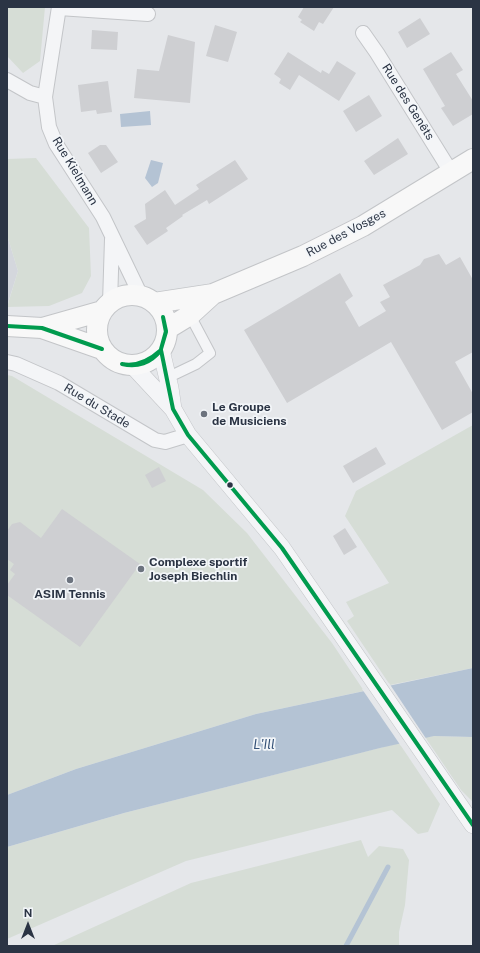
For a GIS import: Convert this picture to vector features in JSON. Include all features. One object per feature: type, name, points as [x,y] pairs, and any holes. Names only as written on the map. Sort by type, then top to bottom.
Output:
[{"type":"main road","name":"Rue des Vosges","points":[[42,328],[106,307],[119,297],[130,295],[147,300],[213,294],[303,256],[363,226],[473,159]]},
{"type":"main road","name":"Rue des Vosges","points":[[167,329],[190,315],[213,294]]},
{"type":"main road","points":[[133,366],[144,364],[154,358],[161,350],[166,340],[167,329],[161,310],[147,300]]},
{"type":"main road","points":[[102,349],[96,330],[98,320],[106,307]]},
{"type":"main road","name":"Rue des Vosges","points":[[7,326],[42,328],[102,349],[115,361],[133,366]]},
{"type":"street","points":[[59,7],[148,14]]},
{"type":"street","name":"Rue Kielmann","points":[[59,7],[45,97],[49,127],[56,144],[103,217],[147,300]]},
{"type":"street","name":"Rue des Genêts","points":[[363,33],[382,59],[451,172]]},
{"type":"street","points":[[7,80],[30,93],[45,97]]},
{"type":"street","name":"Rue Kielmann","points":[[106,307],[112,236]]},
{"type":"street","points":[[173,375],[196,364],[210,353],[193,322]]},
{"type":"street","points":[[161,350],[170,388],[173,409]]},
{"type":"street","name":"Rue du Stade","points":[[7,362],[16,364],[58,383],[155,440],[165,442],[188,435]]},
{"type":"street","points":[[133,366],[173,409],[188,435],[282,548],[473,825]]},
{"type":"shaded area","points":[[7,7],[45,7],[40,61],[23,73],[7,56]]},
{"type":"shaded area","points":[[36,158],[89,228],[91,276],[82,293],[49,306],[7,307],[18,271],[7,235],[7,159]]},
{"type":"shaded area","points":[[7,235],[18,271],[7,306]]},
{"type":"shaded area","name":"Complexe sportif Joseph Biechlin","points":[[7,375],[12,376],[203,490],[247,533],[332,643],[364,691],[256,714],[76,769],[7,795]]},
{"type":"shaded area","points":[[473,425],[473,668],[390,685],[347,621],[354,616],[346,602],[389,583],[345,516],[356,491]]},
{"type":"shaded area","points":[[425,737],[473,737],[473,802],[461,790]]},
{"type":"shaded area","points":[[399,743],[440,804],[428,832],[418,834],[392,810],[186,861],[7,939],[7,847],[124,813]]},
{"type":"shaded area","points":[[361,840],[368,857],[379,846],[403,849],[409,860],[405,905],[399,932],[399,946],[52,946],[191,883]]},
{"type":"water","points":[[150,111],[151,125],[121,127],[120,114]]},
{"type":"water","points":[[151,160],[163,163],[158,183],[152,187],[145,178]]},
{"type":"water","name":"L'Ill","points":[[473,668],[473,737],[434,736],[380,748],[124,813],[7,847],[7,795],[76,769],[256,714]]},
{"type":"pier","points":[[389,683],[427,740],[401,746],[362,689]]},
{"type":"building","points":[[304,7],[334,7],[323,24],[319,22],[314,31],[300,22],[302,20],[298,17]]},
{"type":"building","points":[[420,18],[430,34],[407,48],[398,32]]},
{"type":"building","points":[[215,25],[237,32],[228,62],[206,56]]},
{"type":"building","points":[[92,30],[118,32],[117,50],[91,49]]},
{"type":"building","points":[[168,35],[195,42],[190,103],[134,98],[137,69],[159,71]]},
{"type":"building","points":[[288,52],[321,73],[322,70],[329,74],[337,61],[356,73],[339,101],[299,75],[290,90],[279,83],[281,79],[274,74]]},
{"type":"building","points":[[451,52],[463,70],[456,74],[473,101],[473,114],[453,126],[441,108],[445,106],[423,69]]},
{"type":"building","points":[[108,81],[112,112],[97,114],[96,110],[81,112],[78,85]]},
{"type":"building","points":[[369,95],[382,116],[356,132],[343,111]]},
{"type":"building","points":[[398,138],[408,154],[374,175],[364,161]]},
{"type":"building","points":[[100,145],[106,145],[118,162],[101,173],[88,153]]},
{"type":"building","points":[[235,160],[248,179],[209,204],[207,200],[182,215],[183,216],[166,228],[168,231],[147,245],[134,226],[146,219],[145,204],[165,190],[175,205],[199,189],[196,185]]},
{"type":"building","points":[[439,254],[446,265],[460,257],[473,280],[473,352],[455,362],[473,394],[473,412],[442,430],[391,342],[287,403],[244,330],[340,273],[353,296],[345,302],[359,327],[386,311],[380,302],[390,297],[383,285],[420,265],[424,259]]},
{"type":"building","points":[[376,447],[386,464],[353,483],[343,466]]},
{"type":"building","points":[[159,467],[166,481],[152,488],[145,475]]},
{"type":"building","name":"ASIM Tennis","points":[[62,509],[140,564],[80,647],[7,595],[7,585],[15,574],[10,570],[14,564],[7,559],[7,531],[12,524],[20,522],[41,538]]},
{"type":"building","points":[[345,528],[357,547],[344,555],[333,536]]},
{"type":"waterway","points":[[346,946],[388,867]]},
{"type":"transit line","points":[[161,349],[166,331],[163,317]]},
{"type":"transit line","points":[[161,349],[166,332],[163,317]]},
{"type":"transit line","points":[[7,326],[42,328],[102,349]]},
{"type":"transit line","points":[[161,350],[173,409],[188,435],[282,548],[473,825]]},
{"type":"transit line","points":[[122,364],[138,364],[152,357],[161,350]]},
{"type":"transit line","points":[[122,364],[138,365],[153,358],[161,350]]},
{"type":"place","name":"Le Groupe de Musiciens","points":[[204,414]]},
{"type":"place","name":"Complexe sportif Joseph Biechlin","points":[[141,569]]},
{"type":"place","name":"ASIM Tennis","points":[[70,580]]}]
